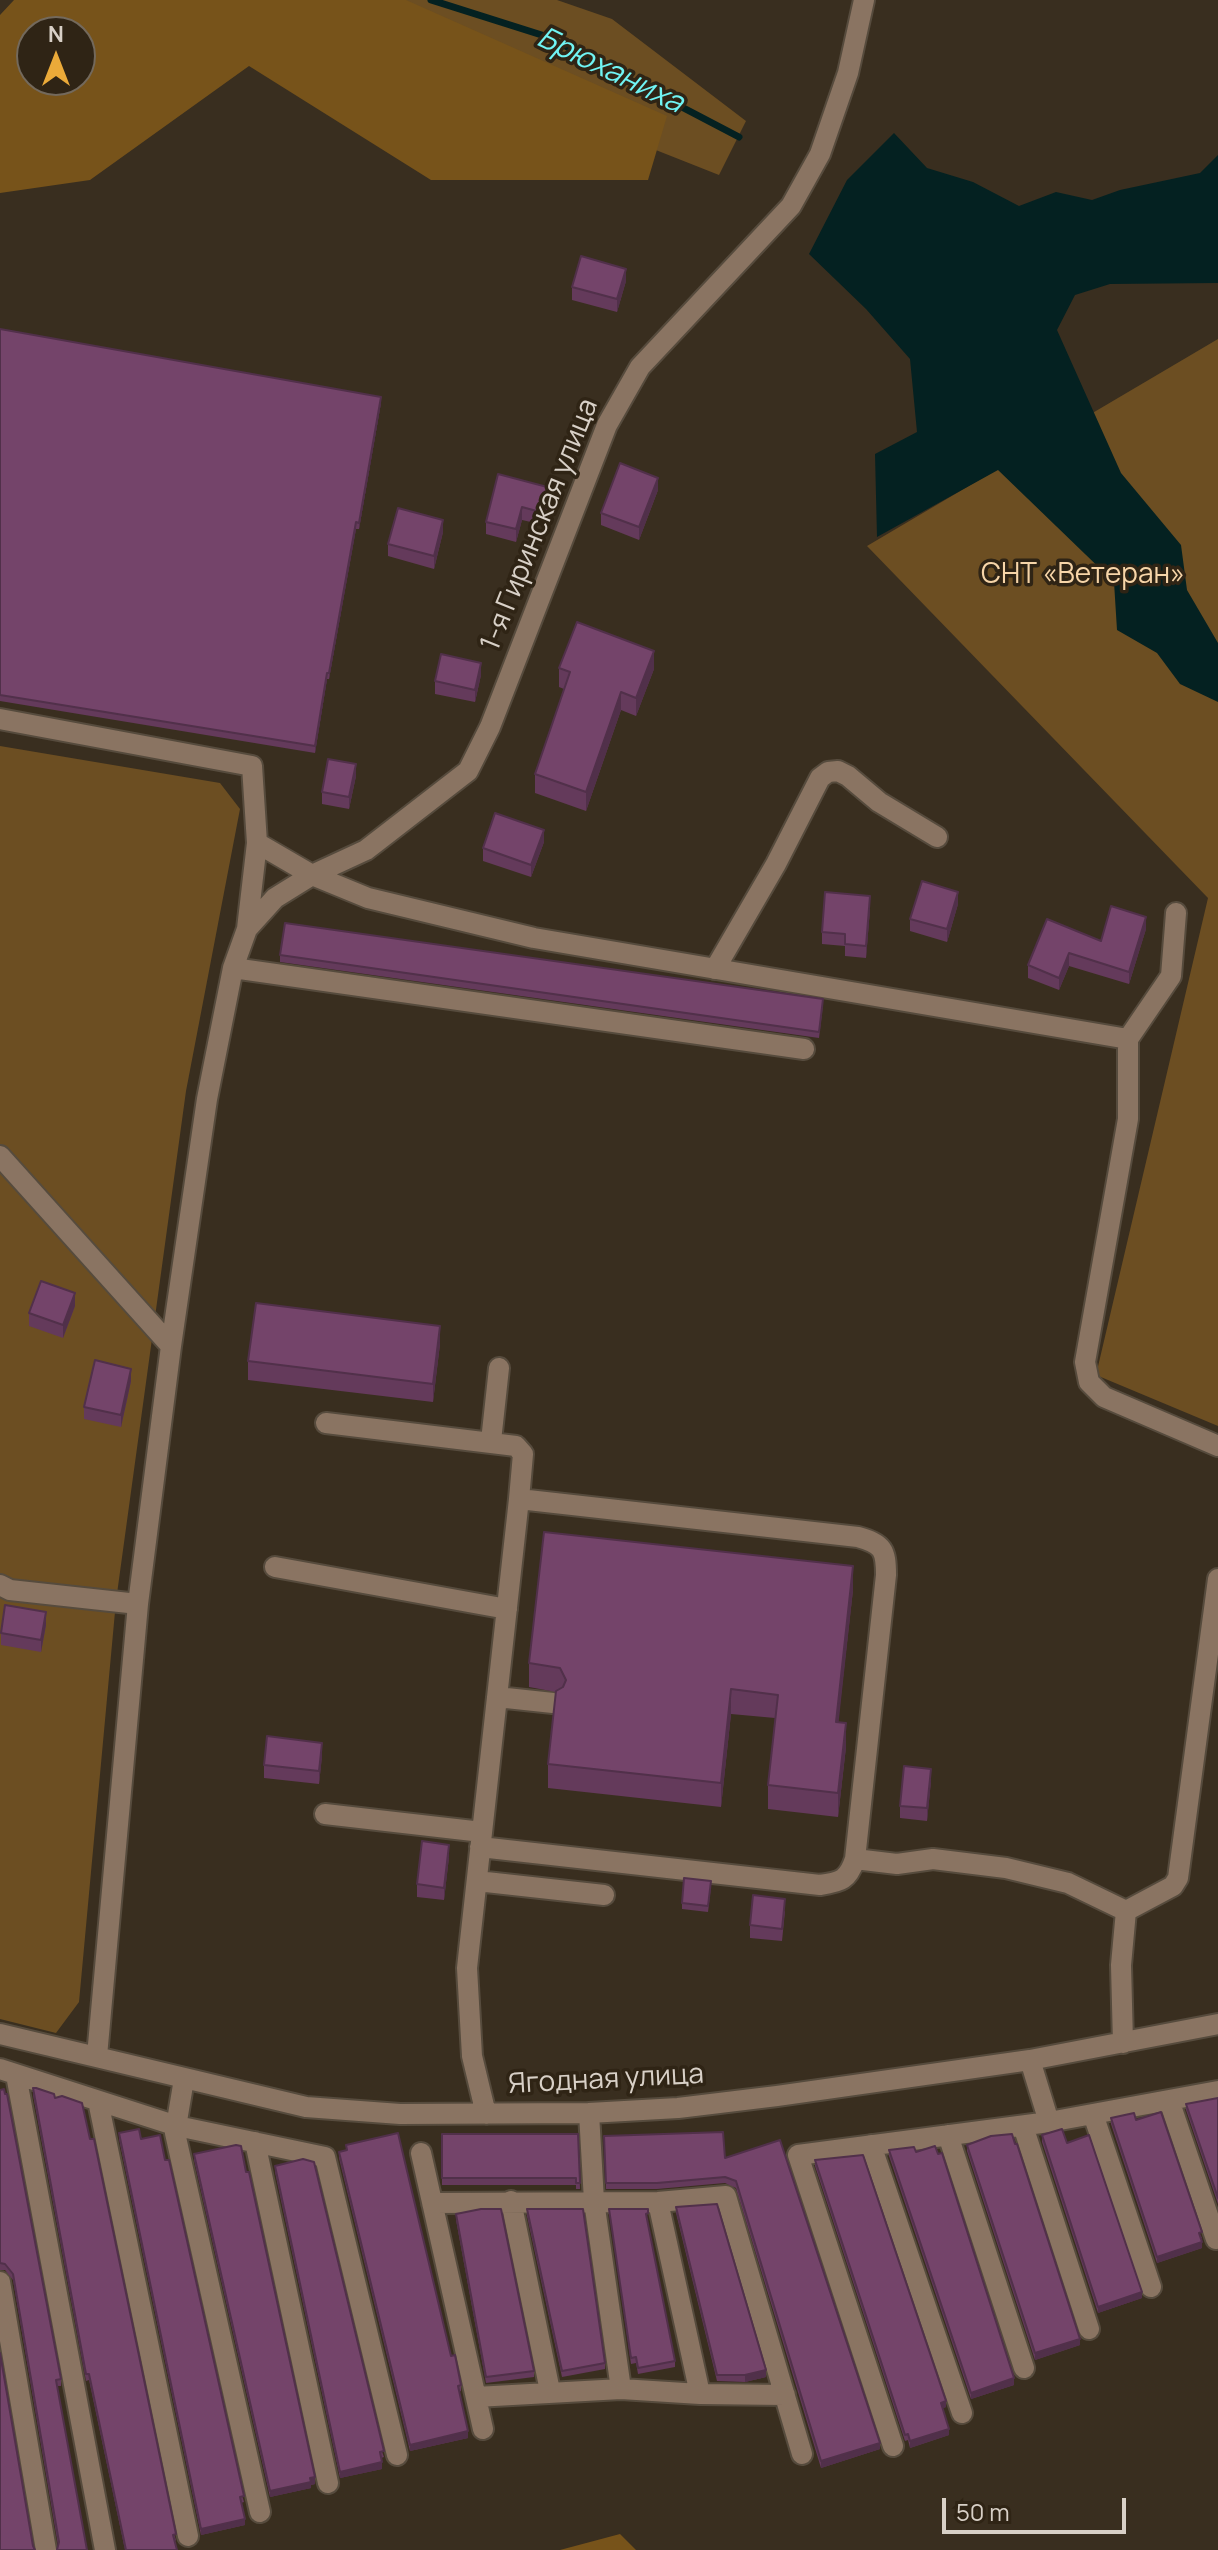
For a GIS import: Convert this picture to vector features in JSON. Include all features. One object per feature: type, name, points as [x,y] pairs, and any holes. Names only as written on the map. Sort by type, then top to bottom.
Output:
[{"type":"street","name":"1-я Гиринская улица","points":[[247,929],[275,898],[312,875],[366,850],[468,771],[490,727],[607,425],[640,367],[791,206],[820,154],[848,73],[864,0]]},
{"type":"street","points":[[0,719],[252,766],[257,843],[247,929],[233,968],[207,1099],[171,1346],[138,1604],[97,2056]]},
{"type":"street","points":[[715,969],[776,864],[820,778],[828,772],[838,771],[848,776],[879,802],[937,837]]},
{"type":"street","points":[[257,843],[312,875],[368,898],[534,938],[1128,1039]]},
{"type":"street","points":[[1176,913],[1171,976],[1128,1039],[1128,1119],[1085,1362],[1089,1382],[1104,1397],[1218,1446]]},
{"type":"street","points":[[233,968],[804,1049]]},
{"type":"street","points":[[0,1156],[171,1346]]},
{"type":"street","points":[[491,1441],[499,1368]]},
{"type":"street","points":[[326,1423],[491,1441],[516,1446],[523,1454],[467,1968],[472,2056],[486,2114]]},
{"type":"street","points":[[325,1814],[481,1839],[820,1885],[837,1883],[850,1874],[855,1859],[886,1575],[886,1555],[875,1542],[858,1537],[519,1499]]},
{"type":"street","points":[[275,1567],[507,1609]]},
{"type":"street","points":[[1126,1911],[1173,1886],[1178,1878],[1218,1579]]},
{"type":"street","points":[[0,1585],[10,1590],[138,1604]]},
{"type":"street","points":[[497,1697],[553,1703]]},
{"type":"street","points":[[855,1859],[897,1864],[933,1859],[1006,1868],[1068,1883],[1126,1911]]},
{"type":"street","points":[[477,1881],[604,1895]]},
{"type":"street","points":[[1123,2043],[1121,1965],[1126,1911]]},
{"type":"street","name":"Ягодная улица","points":[[0,2034],[306,2107],[400,2114],[486,2114],[589,2113],[749,2100],[1030,2060],[1218,2024]]},
{"type":"street","points":[[1030,2060],[1049,2122]]},
{"type":"street","points":[[105,2550],[8,2072],[177,2126],[325,2157],[397,2455]]},
{"type":"street","points":[[184,2079],[175,2133],[260,2512]]},
{"type":"street","points":[[893,2446],[798,2155],[1023,2126],[1218,2091]]},
{"type":"street","points":[[1169,2100],[1216,2239]]},
{"type":"street","points":[[98,2101],[188,2536]]},
{"type":"street","points":[[589,2113],[594,2201],[621,2389]]},
{"type":"street","points":[[1093,2114],[1151,2287]]},
{"type":"street","points":[[1023,2126],[1089,2329]]},
{"type":"street","points":[[948,2135],[1024,2368]]},
{"type":"street","points":[[255,2142],[328,2483]]},
{"type":"street","points":[[871,2145],[962,2413]]},
{"type":"street","points":[[421,2153],[483,2429]]},
{"type":"street","points":[[432,2203],[658,2202],[726,2196],[802,2454]]},
{"type":"street","points":[[511,2201],[550,2391]]},
{"type":"street","points":[[658,2202],[700,2394]]},
{"type":"street","points":[[0,2282],[46,2550]]},
{"type":"street","points":[[476,2397],[621,2389],[785,2395]]},
{"type":"green space","points":[[203,0],[557,0],[612,19],[746,121],[719,175],[628,139]]},
{"type":"green space","name":"СНТ «Ветеран»","points":[[1218,339],[1218,1426],[1096,1375],[1208,898],[867,546]]},
{"type":"green space","points":[[0,746],[220,783],[240,809],[186,1091],[116,1601],[79,2002],[56,2033],[0,2019]]},
{"type":"shaded area","points":[[14,0],[406,0],[667,116],[648,180],[431,180],[249,66],[90,180],[0,193],[0,15]]},
{"type":"shaded area","points":[[620,2534],[636,2550],[560,2550]]},
{"type":"water","points":[[894,133],[927,168],[973,182],[1019,206],[1056,192],[1092,200],[1120,190],[1200,173],[1218,155],[1218,283],[1110,284],[1075,295],[1057,330],[1121,473],[1181,545],[1187,590],[1218,643],[1218,702],[1180,684],[1157,653],[1117,630],[1114,582],[998,470],[877,537],[875,454],[917,432],[910,359],[866,309],[809,254],[847,180]]},
{"type":"building","points":[[581,256],[626,269],[617,299],[572,287]]},
{"type":"building","points":[[0,329],[381,397],[315,746],[0,695]]},
{"type":"building","points":[[620,463],[658,478],[639,527],[601,513]]},
{"type":"building","points":[[498,474],[551,488],[544,513],[522,507],[516,529],[486,522]]},
{"type":"building","points":[[398,508],[443,520],[434,556],[388,544]]},
{"type":"building","points":[[577,622],[654,651],[636,698],[621,692],[586,792],[535,774],[570,672],[559,668]]},
{"type":"building","points":[[441,654],[481,663],[475,690],[435,681]]},
{"type":"building","points":[[328,759],[356,764],[349,797],[322,792]]},
{"type":"building","points":[[495,813],[544,830],[531,865],[483,848]]},
{"type":"building","points":[[922,881],[958,892],[947,929],[910,919]]},
{"type":"building","points":[[825,892],[870,896],[866,946],[845,944],[845,934],[822,932]]},
{"type":"building","points":[[1111,906],[1146,917],[1129,972],[1069,953],[1059,978],[1028,965],[1047,919],[1101,941]]},
{"type":"building","points":[[285,923],[823,999],[819,1032],[280,955]]},
{"type":"building","points":[[41,1281],[75,1293],[63,1325],[29,1313]]},
{"type":"building","points":[[256,1303],[440,1326],[433,1384],[248,1361]]},
{"type":"building","points":[[95,1360],[131,1369],[121,1415],[84,1407]]},
{"type":"building","points":[[544,1532],[853,1566],[836,1722],[846,1723],[838,1793],[768,1785],[778,1695],[731,1689],[721,1783],[548,1764],[556,1691],[563,1687],[566,1680],[560,1668],[529,1663]]},
{"type":"building","points":[[5,1605],[46,1612],[41,1640],[1,1633]]},
{"type":"building","points":[[267,1736],[322,1743],[319,1771],[264,1765]]},
{"type":"building","points":[[904,1766],[931,1769],[927,1808],[900,1806]]},
{"type":"building","points":[[422,1841],[449,1845],[444,1888],[417,1884]]},
{"type":"building","points":[[684,1878],[711,1881],[708,1906],[682,1903]]},
{"type":"building","points":[[753,1895],[785,1899],[782,1929],[750,1925]]},
{"type":"building","points":[[33,2088],[54,2094],[55,2098],[62,2096],[82,2103],[90,2139],[94,2139],[177,2550],[126,2550],[89,2374],[86,2374]]},
{"type":"building","points":[[4,2089],[61,2379],[56,2380],[87,2550],[57,2550],[59,2542],[13,2274],[5,2264],[0,2263],[0,2090]]},
{"type":"building","points":[[1218,2098],[1218,2198],[1186,2104]]},
{"type":"building","points":[[1161,2112],[1202,2232],[1199,2233],[1202,2242],[1157,2257],[1111,2118],[1134,2113],[1136,2120]]},
{"type":"building","points":[[139,2129],[141,2139],[160,2135],[165,2160],[169,2160],[244,2496],[240,2497],[245,2519],[201,2529],[119,2133]]},
{"type":"building","points":[[1062,2129],[1067,2143],[1089,2135],[1142,2292],[1098,2307],[1042,2135]]},
{"type":"building","points":[[723,2132],[725,2158],[780,2140],[880,2443],[821,2461],[736,2181],[725,2177],[657,2183],[606,2183],[604,2136]]},
{"type":"building","points":[[398,2133],[451,2356],[455,2355],[468,2431],[410,2445],[339,2152],[347,2150],[346,2145]]},
{"type":"building","points":[[442,2134],[578,2134],[580,2183],[576,2183],[576,2178],[442,2178]]},
{"type":"building","points":[[1012,2134],[1080,2339],[1035,2353],[967,2145],[991,2136]]},
{"type":"building","points":[[241,2146],[246,2172],[249,2172],[315,2477],[310,2478],[311,2482],[270,2491],[194,2154]]},
{"type":"building","points":[[935,2146],[938,2154],[942,2153],[1014,2378],[971,2393],[889,2150],[914,2147],[916,2152]]},
{"type":"building","points":[[863,2155],[946,2401],[941,2403],[949,2429],[910,2441],[908,2434],[905,2435],[815,2160]]},
{"type":"building","points":[[303,2159],[314,2162],[384,2451],[380,2452],[382,2462],[340,2472],[275,2166]]},
{"type":"building","points":[[717,2204],[766,2370],[745,2375],[717,2375],[676,2207]]},
{"type":"building","points":[[501,2209],[534,2371],[486,2377],[456,2214]]},
{"type":"building","points":[[527,2209],[583,2209],[605,2363],[562,2371]]},
{"type":"building","points":[[609,2209],[648,2209],[646,2214],[675,2361],[638,2368],[636,2357],[631,2358]]},
{"type":"building","points":[[0,2353],[33,2546],[35,2550],[0,2550]]},
{"type":"waterway","name":"Брюханиха","points":[[431,0],[548,37],[739,137]]}]
